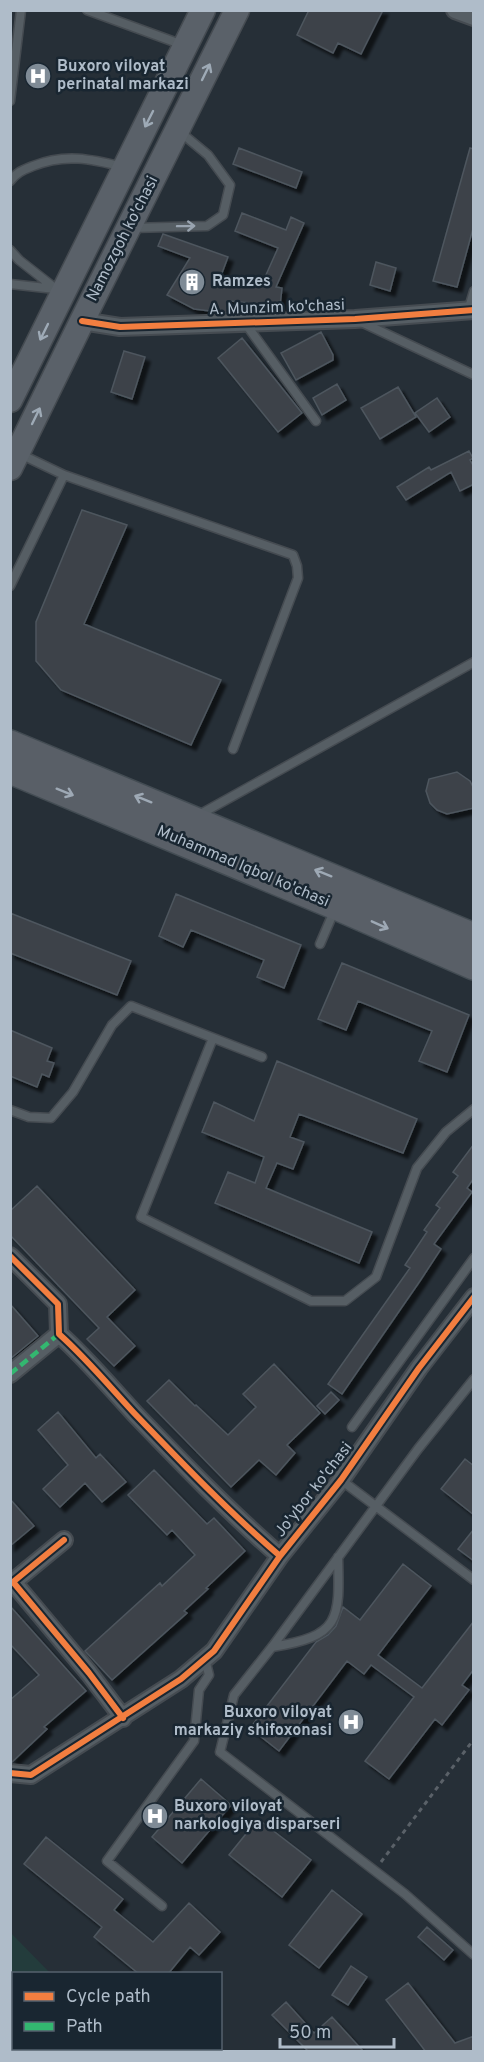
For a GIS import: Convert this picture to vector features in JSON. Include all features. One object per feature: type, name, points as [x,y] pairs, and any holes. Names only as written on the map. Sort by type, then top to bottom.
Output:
[{"type":"main road","name":"Namozgoh ko'chasi","points":[[13,391],[59,291],[125,167],[203,10]]},
{"type":"main road","name":"Namozgoh ko'chasi","points":[[14,461],[237,10]]},
{"type":"main road","name":"Muhammad Iqbol ko'chasi","points":[[10,744],[474,937]]},
{"type":"main road","name":"Muhammad Iqbol ko'chasi","points":[[10,770],[474,966]]},
{"type":"street","points":[[455,10],[474,16]]},
{"type":"street","name":"A. Munzim ko'chasi","points":[[82,321],[120,327],[355,320],[470,310]]},
{"type":"street","points":[[10,1256],[58,1304],[59,1334],[80,1353],[137,1416],[235,1515],[280,1556]]},
{"type":"street","name":"Jo'ybor ko'chasi","points":[[10,1773],[31,1775],[181,1679],[214,1651],[280,1556],[341,1480],[419,1368],[474,1297]]},
{"type":"street","points":[[10,1374],[59,1334]]},
{"type":"street","points":[[64,1540],[13,1582],[89,1673],[123,1718]]},
{"type":"lane","points":[[10,101],[21,10]]},
{"type":"lane","points":[[87,10],[185,46]]},
{"type":"lane","points":[[128,228],[207,226],[223,215],[230,185],[207,155],[177,130]]},
{"type":"lane","points":[[10,181],[16,173],[50,159],[83,158],[125,167]]},
{"type":"lane","points":[[10,250],[19,260],[59,291]]},
{"type":"lane","points":[[10,285],[59,291]]},
{"type":"lane","points":[[470,310],[474,291]]},
{"type":"lane","points":[[355,320],[474,375]]},
{"type":"lane","points":[[245,323],[316,421]]},
{"type":"lane","points":[[14,461],[64,475],[293,555],[298,578],[233,749]]},
{"type":"lane","points":[[10,586],[64,475]]},
{"type":"lane","points":[[191,819],[474,662]]},
{"type":"lane","points":[[320,944],[336,906]]},
{"type":"lane","points":[[10,1110],[29,1117],[51,1118],[73,1092],[112,1025],[131,1006],[262,1058]]},
{"type":"lane","points":[[213,1038],[141,1217],[311,1302],[345,1301],[376,1277],[417,1168],[446,1132],[474,1109]]},
{"type":"lane","points":[[352,1427],[474,1258]]},
{"type":"lane","points":[[474,1378],[234,1695],[220,1752],[405,1893],[474,1955]]},
{"type":"lane","points":[[341,1480],[474,1580]]},
{"type":"lane","points":[[272,1647],[297,1643],[320,1635],[334,1619],[339,1597],[338,1557]]},
{"type":"lane","points":[[162,1906],[107,1861],[194,1742],[199,1690],[209,1675],[205,1659]]},
{"type":"path","points":[[375,1870],[474,1739]]},
{"type":"green space","points":[[10,1932],[49,1972],[12,1972],[12,2050],[39,2050],[11,2051]]},
{"type":"building","points":[[309,10],[383,10],[361,54],[338,43],[333,53],[297,35]]},
{"type":"building","points":[[239,148],[302,172],[296,188],[233,164]]},
{"type":"building","points":[[470,148],[474,149],[474,225],[457,287],[433,281]]},
{"type":"building","points":[[242,213],[286,230],[291,217],[304,223],[276,287],[282,288],[280,306],[230,301],[228,313],[226,313],[194,309],[167,295],[190,258],[158,246],[163,234],[228,257],[219,281],[261,286],[278,248],[235,231]]},
{"type":"building","points":[[376,262],[396,268],[390,291],[370,285]]},
{"type":"building","points":[[321,332],[333,355],[333,360],[296,380],[281,353]]},
{"type":"building","points":[[242,338],[302,413],[278,432],[218,358]]},
{"type":"building","points":[[124,351],[145,357],[132,399],[111,392]]},
{"type":"building","points":[[337,384],[346,400],[322,415],[313,398]]},
{"type":"building","points":[[398,387],[416,417],[380,439],[361,408]]},
{"type":"building","points":[[437,398],[450,417],[429,432],[415,413]]},
{"type":"building","points":[[469,451],[473,458],[470,460],[474,467],[474,484],[460,491],[451,472],[406,500],[397,487],[429,467],[431,470]]},
{"type":"building","points":[[82,510],[127,525],[84,624],[221,680],[191,745],[61,690],[36,661],[36,622]]},
{"type":"building","points":[[457,772],[470,781],[474,789],[474,808],[447,814],[437,810],[430,803],[426,791],[429,779]]},
{"type":"building","points":[[176,894],[301,945],[284,988],[257,977],[264,960],[191,930],[183,947],[159,936]]},
{"type":"building","points":[[10,913],[131,961],[117,995],[10,953]]},
{"type":"building","points":[[342,963],[469,1015],[447,1072],[419,1061],[432,1031],[358,1001],[346,1030],[318,1019]]},
{"type":"building","points":[[10,1030],[52,1048],[47,1061],[54,1063],[49,1077],[42,1074],[37,1087],[10,1076]]},
{"type":"building","points":[[277,1061],[417,1119],[403,1153],[299,1114],[290,1137],[304,1142],[293,1169],[277,1163],[266,1188],[372,1232],[359,1263],[215,1203],[228,1172],[255,1183],[264,1157],[202,1132],[214,1102],[254,1121]]},
{"type":"building","points":[[474,1144],[474,1178],[467,1188],[472,1192],[434,1244],[441,1249],[342,1394],[328,1384],[410,1268],[405,1265],[427,1232],[424,1230],[440,1208],[436,1205],[458,1176],[453,1172]]},
{"type":"building","points":[[37,1186],[135,1290],[107,1317],[135,1346],[114,1366],[87,1339],[99,1328],[10,1235],[10,1211]]},
{"type":"building","points":[[10,1304],[38,1336],[10,1359]]},
{"type":"building","points":[[274,1364],[320,1413],[287,1445],[295,1453],[276,1475],[259,1460],[231,1487],[147,1401],[169,1380],[228,1435],[256,1407],[243,1394]]},
{"type":"building","points":[[331,1392],[339,1400],[325,1414],[317,1406]]},
{"type":"building","points":[[58,1412],[96,1458],[100,1454],[126,1482],[102,1502],[85,1483],[60,1507],[43,1489],[68,1465],[38,1430]]},
{"type":"building","points":[[465,1459],[474,1466],[474,1515],[441,1489]]},
{"type":"building","points":[[154,1470],[207,1524],[214,1518],[245,1551],[184,1611],[187,1613],[112,1680],[85,1651],[160,1583],[162,1586],[195,1555],[172,1530],[167,1535],[128,1495]]},
{"type":"building","points":[[10,1499],[34,1526],[10,1546]]},
{"type":"building","points":[[474,1529],[474,1561],[458,1549]]},
{"type":"building","points":[[403,1564],[431,1586],[378,1655],[422,1688],[474,1621],[474,1669],[462,1685],[469,1690],[442,1725],[435,1719],[389,1779],[365,1761],[414,1697],[371,1665],[364,1674],[347,1661],[279,1751],[250,1728],[316,1642],[328,1635],[336,1626],[343,1607],[360,1620]]},
{"type":"building","points":[[10,1606],[86,1691],[44,1727],[47,1729],[11,1763],[10,1700],[39,1675],[10,1644]]},
{"type":"building","points":[[201,1779],[231,1805],[182,1863],[152,1837]]},
{"type":"building","points":[[258,1819],[311,1860],[282,1897],[229,1855]]},
{"type":"building","points":[[46,1837],[123,1899],[114,1910],[153,1942],[189,1903],[220,1932],[199,1955],[190,1947],[170,1972],[137,1972],[94,1937],[102,1927],[24,1864]]},
{"type":"building","points":[[332,1890],[362,1914],[319,1968],[289,1945]]},
{"type":"building","points":[[427,1927],[453,1950],[444,1960],[418,1937]]},
{"type":"building","points":[[351,1966],[367,1977],[348,2005],[332,1995]]},
{"type":"building","points":[[408,1983],[455,2043],[474,2036],[474,2052],[426,2052],[386,2000]]},
{"type":"building","points":[[286,2002],[314,2033],[332,2017],[364,2052],[309,2052],[272,2015]]},
{"type":"marked path","points":[[10,1374],[59,1334]]},
{"type":"cycle path","points":[[82,321],[120,327],[355,319],[474,310]]},
{"type":"cycle path","points":[[10,1256],[58,1304],[59,1334],[206,1487],[280,1556]]},
{"type":"cycle path","points":[[10,1773],[31,1775],[181,1679],[214,1651],[280,1556],[341,1480],[419,1368],[474,1297]]},
{"type":"cycle path","points":[[64,1540],[13,1582],[89,1673],[123,1718]]},
{"type":"place","name":"Buxoro viloyat perinatal markazi","points":[[38,76]]},
{"type":"place","name":"Ramzes","points":[[192,282]]},
{"type":"place","name":"Buxoro viloyat markaziy shifoxonasi","points":[[351,1722]]},
{"type":"place","name":"Buxoro viloyat narkologiya disparseri","points":[[155,1816]]}]
